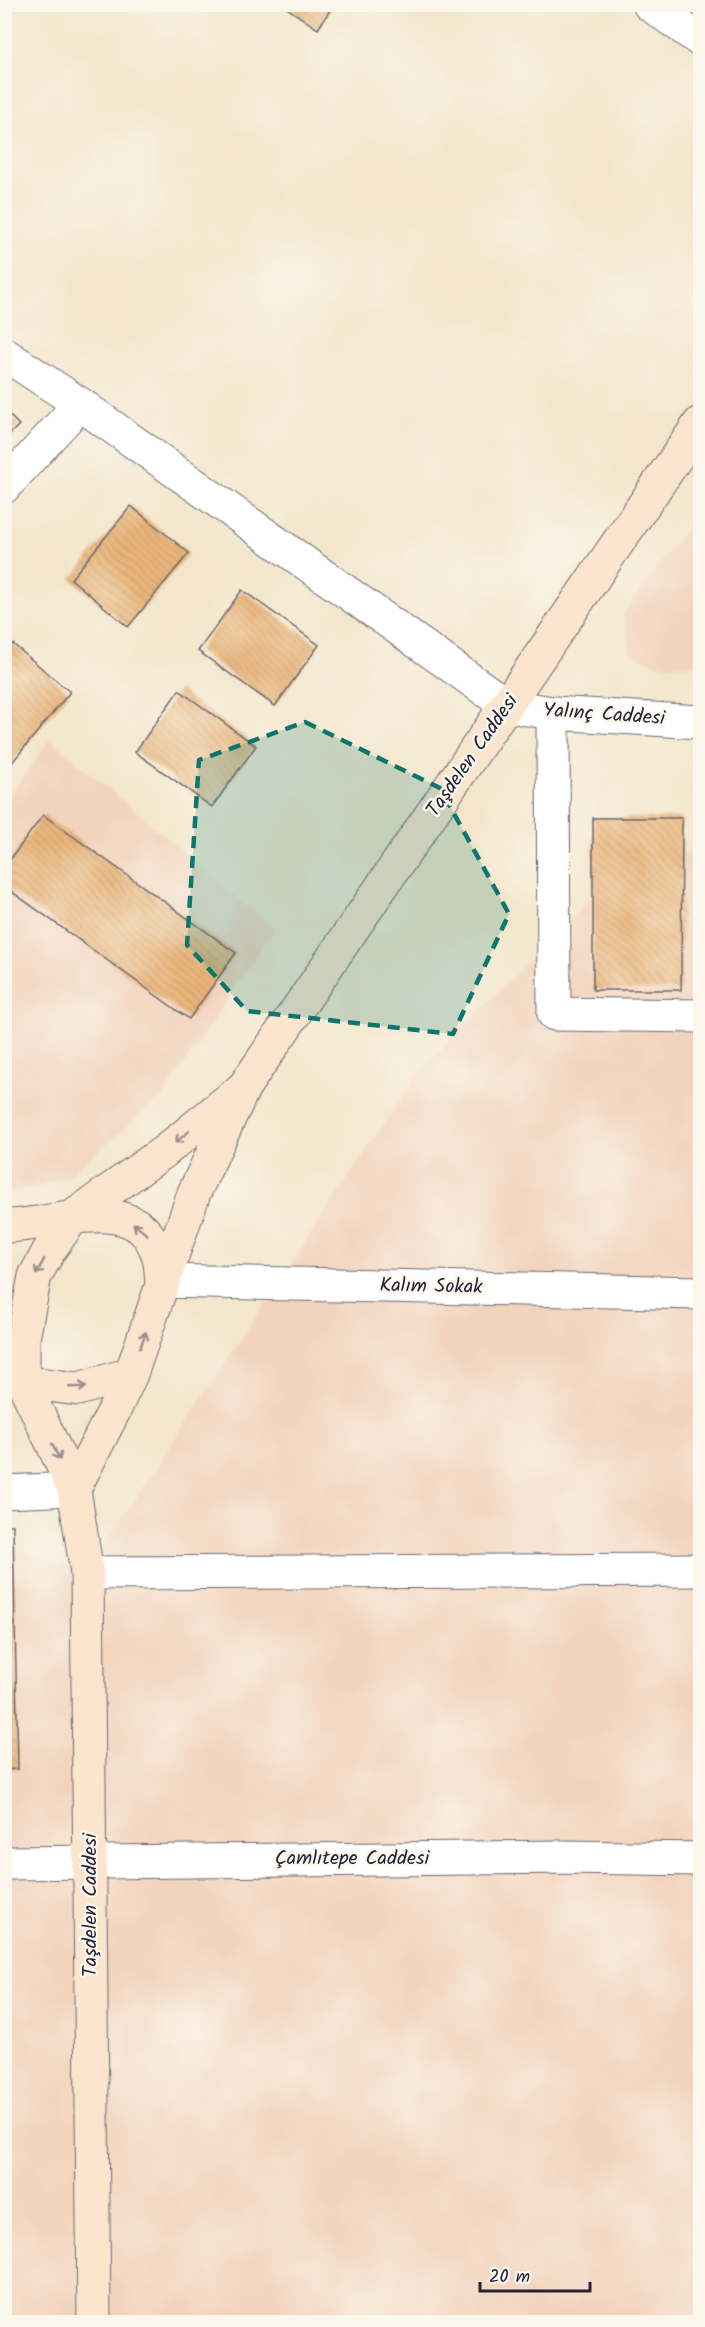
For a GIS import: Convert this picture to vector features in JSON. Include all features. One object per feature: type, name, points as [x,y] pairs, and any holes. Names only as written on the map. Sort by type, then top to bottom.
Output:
[{"type":"main road","name":"Taşdelen Caddesi","points":[[244,1088],[700,423]]},
{"type":"main road","points":[[131,1374],[78,1389],[14,1374],[35,1276],[50,1249],[74,1216],[165,1151],[244,1088]]},
{"type":"main road","points":[[74,1489],[131,1374],[194,1192],[244,1088]]},
{"type":"main road","points":[[4,1226],[22,1226],[74,1216],[106,1216],[127,1220],[146,1232],[159,1257],[162,1281]]},
{"type":"main road","name":"Taşdelen Caddesi","points":[[14,1374],[74,1489],[87,1573],[94,2322]]},
{"type":"street","points":[[649,4],[700,40]]},
{"type":"street","points":[[4,354],[508,706]]},
{"type":"street","points":[[4,487],[80,405]]},
{"type":"street","name":"Yalınç Caddesi","points":[[508,706],[553,713],[700,722]]},
{"type":"street","points":[[553,713],[554,1014],[700,1016]]},
{"type":"street","name":"Kalım Sokak","points":[[162,1281],[700,1293]]},
{"type":"street","points":[[4,1492],[74,1489]]},
{"type":"street","points":[[87,1573],[700,1570]]},
{"type":"street","name":"Çamlıtepe Caddesi","points":[[4,1863],[564,1857],[700,1859]]},
{"type":"highlighted area","points":[[305,722],[440,788],[509,914],[453,1034],[247,1011],[187,945],[199,760]]},
{"type":"shaded area","points":[[700,509],[700,665],[657,665],[631,652],[623,615]]},
{"type":"shaded area","points":[[50,739],[274,929],[163,1096],[67,1177],[5,1195],[5,802]]},
{"type":"shaded area","points":[[700,853],[700,2322],[5,2322],[4,1546],[87,1572],[416,1076],[632,855]]},
{"type":"building","points":[[281,4],[334,4],[318,29]]},
{"type":"building","points":[[4,410],[19,425],[4,440]]},
{"type":"building","points":[[131,506],[189,553],[128,627],[71,579]]},
{"type":"building","points":[[242,590],[319,645],[275,706],[198,651]]},
{"type":"building","points":[[13,644],[70,692],[10,765],[4,761],[4,654]]},
{"type":"building","points":[[179,690],[256,746],[212,807],[135,752]]},
{"type":"building","points":[[43,815],[236,953],[189,1019],[4,886],[4,868]]},
{"type":"building","points":[[593,818],[682,818],[681,990],[593,990]]},
{"type":"building","points":[[4,1525],[13,1525],[18,1769],[4,1770]]}]
